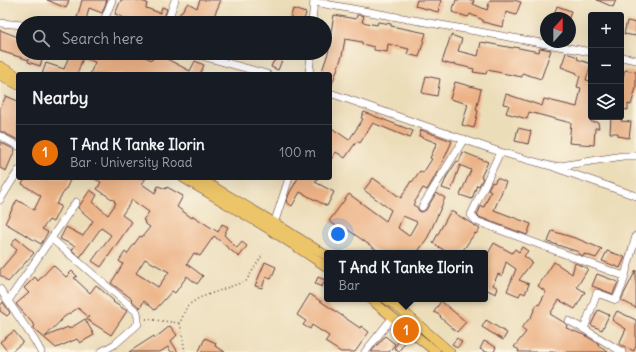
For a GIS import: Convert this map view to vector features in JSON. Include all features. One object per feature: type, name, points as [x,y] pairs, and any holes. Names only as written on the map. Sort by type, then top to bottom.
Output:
[{"type":"main road","points":[[0,66],[16,75]]},
{"type":"main road","points":[[0,75],[16,84]]},
{"type":"main road","points":[[187,180],[324,254]]},
{"type":"main road","points":[[202,180],[273,227],[324,264]]},
{"type":"main road","points":[[374,302],[436,352]]},
{"type":"main road","points":[[390,302],[404,312],[450,352]]},
{"type":"street","points":[[106,16],[112,0]]},
{"type":"street","points":[[169,16],[175,0]]},
{"type":"street","points":[[313,16],[314,1],[588,51]]},
{"type":"street","points":[[0,23],[16,24]]},
{"type":"street","points":[[624,58],[636,60]]},
{"type":"street","points":[[216,60],[260,72]]},
{"type":"street","points":[[310,72],[311,60]]},
{"type":"street","points":[[332,94],[500,152],[554,167],[636,196]]},
{"type":"street","points":[[0,136],[16,145]]},
{"type":"street","points":[[422,207],[464,139]]},
{"type":"street","points":[[500,152],[471,215],[476,221],[624,276]]},
{"type":"street","points":[[554,167],[622,156],[636,156]]},
{"type":"street","points":[[0,200],[16,174]]},
{"type":"street","points":[[273,227],[288,180]]},
{"type":"street","points":[[8,301],[76,202]]},
{"type":"street","points":[[584,329],[598,293],[616,300],[622,286],[636,236]]},
{"type":"street","points":[[52,239],[137,312],[138,324],[115,344],[101,352]]},
{"type":"street","points":[[0,289],[35,340],[41,352]]},
{"type":"street","points":[[365,352],[393,317]]},
{"type":"street","points":[[569,321],[622,352]]},
{"type":"path","points":[[186,352],[180,323],[187,306],[199,298],[246,281],[263,254]]},
{"type":"path","points":[[138,318],[180,323]]},
{"type":"building","points":[[47,0],[69,0],[66,8]]},
{"type":"building","points":[[82,0],[107,0],[102,13],[89,8],[87,16],[78,16]]},
{"type":"building","points":[[121,0],[137,0],[147,3],[146,8],[160,13],[162,7],[167,9],[164,16],[120,16],[115,14]]},
{"type":"building","points":[[200,0],[221,0],[214,16],[178,16],[188,3],[197,8]]},
{"type":"building","points":[[417,0],[441,0],[438,12],[415,6]]},
{"type":"building","points":[[456,0],[474,0],[473,4],[487,10],[490,0],[514,0],[521,2],[516,15],[506,12],[503,27],[483,22],[483,20],[470,14],[468,17],[452,12]]},
{"type":"building","points":[[597,0],[616,0],[613,7]]},
{"type":"building","points":[[557,6],[571,11],[571,12],[555,12]]},
{"type":"building","points":[[293,9],[306,13],[305,16],[291,16]]},
{"type":"building","points":[[334,15],[356,19],[357,15],[360,15],[364,16],[362,22],[377,25],[378,22],[391,24],[391,26],[426,33],[419,57],[407,54],[409,49],[388,44],[387,52],[374,50],[374,47],[362,44],[362,42],[345,39],[342,56],[332,84],[332,72],[322,72],[326,60],[332,60],[332,26]]},
{"type":"building","points":[[627,21],[636,23],[636,36],[624,34]]},
{"type":"building","points":[[0,30],[16,36],[16,56],[0,51]]},
{"type":"building","points":[[451,35],[462,39],[458,51],[478,56],[481,42],[539,52],[540,48],[551,50],[541,79],[522,73],[522,77],[487,70],[486,74],[473,72],[474,69],[442,62]]},
{"type":"building","points":[[566,53],[578,57],[577,59],[588,63],[588,74],[586,80],[588,80],[588,120],[591,120],[591,122],[598,122],[599,128],[595,128],[594,145],[569,143],[571,123],[529,112],[527,119],[506,113],[509,105],[503,104],[506,94],[542,106],[544,99],[577,107],[581,88],[577,87],[580,76],[576,74],[577,73],[561,67]]},
{"type":"building","points":[[29,60],[42,60],[40,66],[28,62]]},
{"type":"building","points":[[67,60],[82,60],[78,72],[43,72],[46,63],[64,69]]},
{"type":"building","points":[[89,60],[169,60],[190,71],[195,61],[204,65],[201,72],[91,72],[95,62]]},
{"type":"building","points":[[274,60],[282,60],[278,70],[271,67]]},
{"type":"building","points":[[625,70],[636,72],[636,88],[631,105],[628,104],[628,110],[624,109]]},
{"type":"building","points":[[426,76],[440,79],[437,96],[422,93]]},
{"type":"building","points":[[455,82],[481,89],[476,110],[478,111],[474,128],[462,125],[468,104],[450,99]]},
{"type":"building","points":[[6,96],[16,100],[16,139],[0,131],[0,108]]},
{"type":"building","points":[[364,112],[413,131],[410,138],[373,123],[360,143],[357,141],[345,158],[336,152],[332,158],[332,128],[349,140],[363,119],[361,118]]},
{"type":"building","points":[[611,120],[631,122],[629,138],[618,136],[618,133],[610,133]]},
{"type":"building","points":[[518,128],[531,131],[528,144],[515,141]]},
{"type":"building","points":[[421,130],[452,141],[427,190],[423,188],[413,205],[422,212],[426,210],[436,193],[445,198],[428,237],[419,250],[377,250],[344,227],[342,230],[329,221],[349,194],[386,221],[391,210],[364,190],[373,178],[401,198],[411,181],[412,182],[420,171],[423,173],[432,159],[430,158],[437,143],[419,136]],"holes":[[[403,216],[417,222],[409,236],[398,228]]]},
{"type":"building","points":[[0,142],[15,150],[6,171],[0,168]]},
{"type":"building","points":[[463,152],[488,162],[481,177],[483,178],[479,186],[477,185],[472,199],[460,195],[471,170],[460,165],[451,191],[442,188],[447,176],[457,161],[459,162]]},
{"type":"building","points":[[497,178],[506,182],[494,210],[531,224],[527,235],[477,215],[481,206],[484,207],[491,191],[488,189],[492,182],[494,183]]},
{"type":"building","points":[[25,180],[70,180],[56,204],[61,206],[53,222],[49,220],[42,229],[48,232],[41,244],[5,223],[17,200],[34,210],[41,196],[22,184]]},
{"type":"building","points":[[96,180],[145,180],[142,184],[155,193],[158,186],[166,189],[167,187],[183,196],[177,207],[192,218],[193,216],[218,232],[222,224],[228,227],[224,235],[237,248],[242,242],[247,246],[239,257],[214,236],[200,256],[194,253],[187,264],[203,276],[197,284],[187,276],[175,293],[172,291],[155,310],[144,301],[140,308],[131,300],[132,299],[111,283],[123,264],[119,261],[125,252],[127,254],[140,236],[142,237],[150,227],[144,223],[145,221],[143,220],[149,212],[132,200],[122,215],[132,222],[101,267],[92,261],[111,235],[101,228],[80,257],[72,250],[75,246],[60,239],[66,227],[83,236],[93,221],[78,208],[90,190],[97,195],[93,202],[108,215],[116,203],[97,189],[101,182]],"holes":[[[145,259],[169,272],[158,287],[136,273]]]},
{"type":"building","points":[[297,180],[316,180],[315,182],[334,192],[327,206],[300,192],[292,206],[286,202]]},
{"type":"building","points":[[450,212],[453,212],[480,229],[476,234],[475,233],[463,250],[444,250],[433,243]]},
{"type":"building","points":[[552,231],[578,239],[602,249],[596,258],[584,254],[584,256],[578,254],[579,252],[548,242]]},
{"type":"building","points":[[16,238],[34,253],[8,282],[0,275],[0,270],[17,250],[11,245]]},
{"type":"building","points":[[494,243],[512,253],[515,249],[519,252],[522,247],[528,251],[524,256],[532,262],[519,280],[529,284],[525,294],[521,292],[519,296],[507,291],[516,269],[506,262],[502,276],[498,274],[493,285],[498,288],[496,294],[488,290],[488,254]]},
{"type":"building","points":[[607,251],[625,257],[620,268],[602,261]]},
{"type":"building","points":[[265,262],[276,267],[271,279],[266,277],[262,288],[255,286]]},
{"type":"building","points":[[554,262],[572,274],[575,263],[588,269],[577,287],[585,292],[575,309],[559,300],[550,314],[565,323],[567,326],[566,328],[584,335],[599,344],[598,346],[608,352],[518,352],[519,350],[514,347],[526,332],[521,328],[531,317],[537,304],[539,305],[546,292],[538,286]]},
{"type":"building","points":[[53,265],[66,277],[72,271],[77,276],[74,278],[90,293],[96,285],[114,301],[113,302],[127,311],[111,335],[86,319],[89,317],[78,308],[64,317],[45,337],[68,327],[69,329],[85,319],[94,335],[80,343],[77,339],[56,348],[33,328],[35,326],[16,304],[29,293],[24,288],[35,277],[38,281]]},
{"type":"building","points":[[636,270],[636,308],[621,300]]},
{"type":"building","points":[[597,274],[618,282],[613,294],[592,286]]},
{"type":"building","points":[[318,277],[324,280],[322,287],[315,284]]},
{"type":"building","points":[[310,294],[360,328],[361,326],[369,332],[355,352],[341,352],[325,342],[329,336],[312,325],[310,329],[303,325],[306,321],[297,315]]},
{"type":"building","points":[[3,302],[10,313],[7,316],[0,311],[0,306]]},
{"type":"building","points":[[440,302],[442,302],[466,322],[457,332],[440,317],[441,316],[434,312]]},
{"type":"building","points":[[598,310],[609,315],[602,330],[591,325]]},
{"type":"building","points":[[617,311],[636,320],[636,346],[634,351],[619,344],[626,329],[612,320]]},
{"type":"building","points":[[486,320],[507,333],[503,340],[482,327]]},
{"type":"building","points":[[170,326],[177,335],[171,341],[178,352],[171,352],[168,347],[160,352],[129,352],[154,336],[155,338]]},
{"type":"building","points":[[14,331],[23,342],[11,352],[8,352],[0,342]]},
{"type":"building","points":[[385,336],[395,344],[389,352],[371,352]]},
{"type":"building","points":[[205,338],[216,343],[215,346],[225,352],[199,351]]},
{"type":"building","points":[[401,338],[406,341],[399,351],[394,348]]},
{"type":"building","points":[[457,338],[462,342],[457,348],[452,344]]},
{"type":"building","points":[[484,341],[496,347],[494,352],[486,352],[480,349]]},
{"type":"place","name":"T And K Tanke Ilorin","points":[[406,330]]}]
